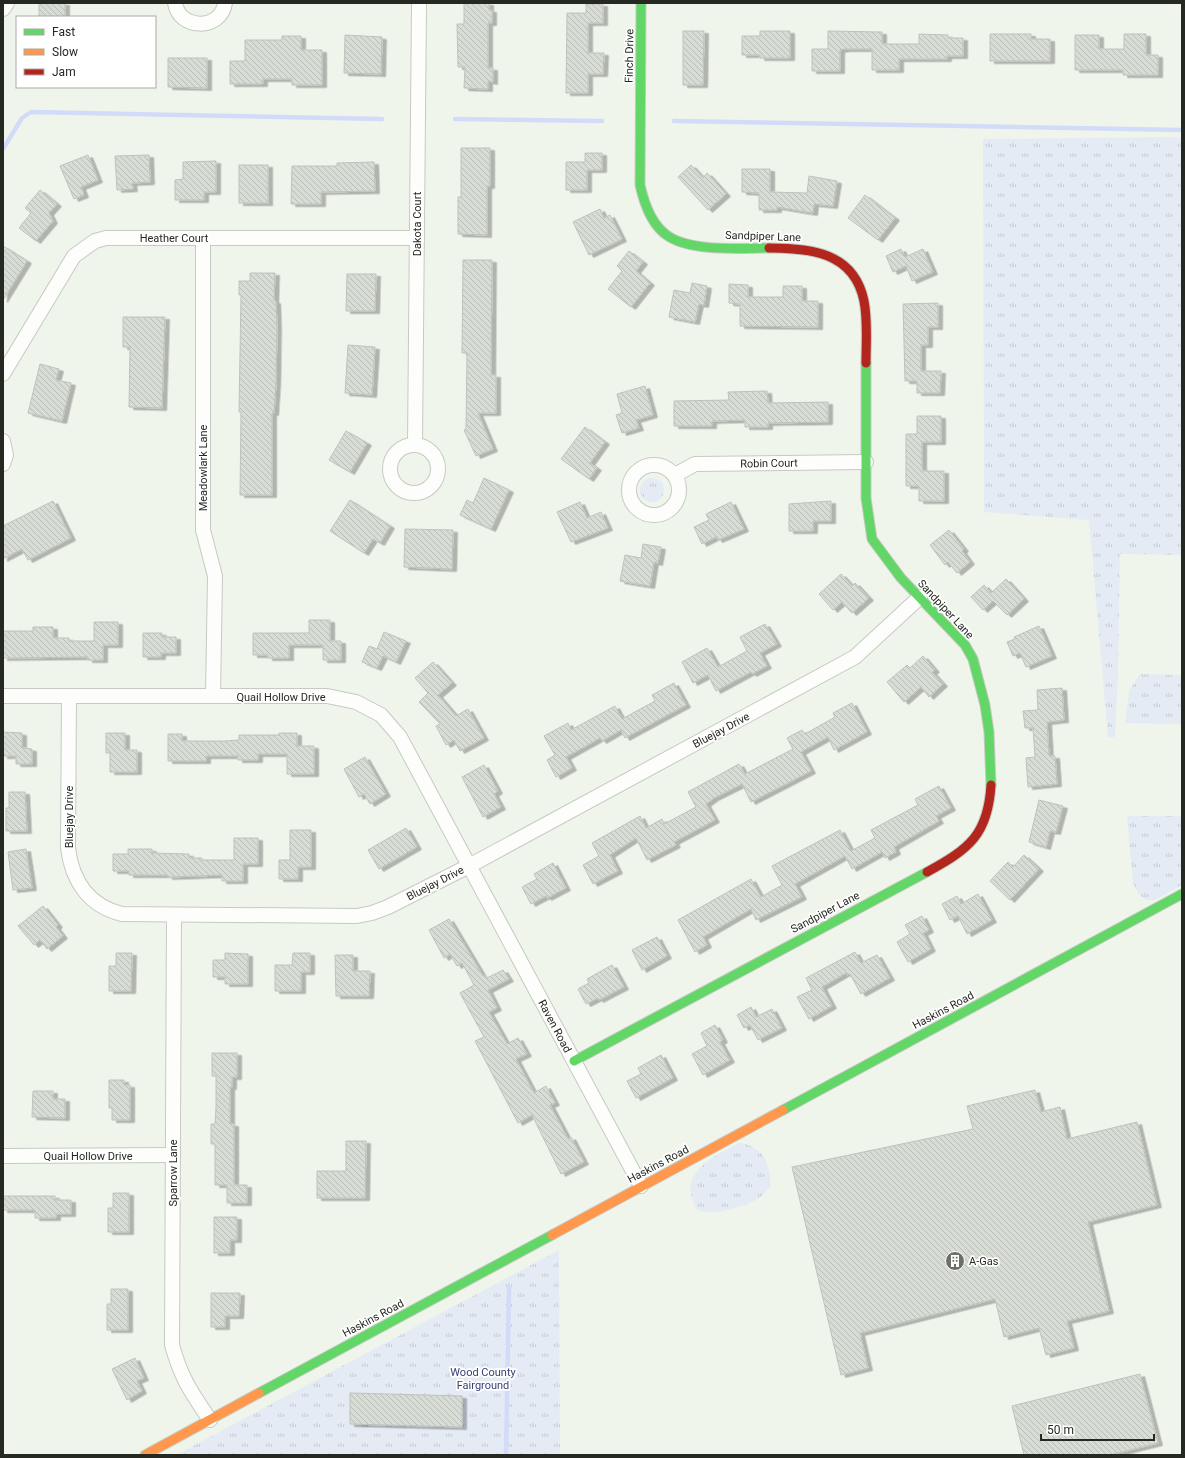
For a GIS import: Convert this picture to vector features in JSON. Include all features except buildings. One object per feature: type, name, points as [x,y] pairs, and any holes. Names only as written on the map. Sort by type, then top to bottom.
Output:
[{"type":"street","points":[[3,9],[7,3]]},
{"type":"street","points":[[175,3],[179,13],[185,19],[200,24],[215,19],[221,14],[225,3]]},
{"type":"street","name":"Dakota Court","points":[[415,445],[419,3]]},
{"type":"street","name":"Finch Drive","points":[[640,108],[641,3]]},
{"type":"street","name":"Sandpiper Lane","points":[[574,1061],[939,865],[958,853],[975,838],[985,822],[991,798],[991,774],[985,700],[978,669],[966,647],[890,566],[873,541],[866,509],[866,326],[862,292],[848,269],[828,255],[804,249],[704,246],[685,243],[669,236],[656,223],[644,205],[640,185],[640,108]]},
{"type":"street","name":"Heather Court","points":[[3,374],[74,256],[95,241],[106,238],[417,238]]},
{"type":"street","name":"Meadowlark Lane","points":[[203,238],[203,530],[216,576],[213,696]]},
{"type":"street","points":[[3,441],[6,455],[3,464]]},
{"type":"street","name":"Robin Court","points":[[675,475],[695,464],[866,462]]},
{"type":"street","name":"Bluejay Drive","points":[[69,696],[68,848],[72,871],[77,881],[91,899],[111,912],[122,914],[174,916],[357,916],[372,914],[388,907],[469,866],[855,657],[920,597]]},
{"type":"street","name":"Quail Hollow Drive","points":[[3,696],[327,696],[356,702],[381,715],[400,737],[469,866]]},
{"type":"street","name":"Raven Road","points":[[469,866],[642,1186]]},
{"type":"street","name":"Haskins Road","points":[[145,1455],[1182,894]]},
{"type":"street","name":"Sparrow Lane","points":[[174,916],[172,1345],[177,1364],[186,1386],[210,1420]]},
{"type":"street","name":"Quail Hollow Drive","points":[[3,1156],[173,1155]]},
{"type":"green space","points":[[1182,137],[1182,555],[1120,554],[1118,674],[1115,737],[1108,737],[1089,520],[984,512],[983,139]]},
{"type":"green space","points":[[652,478],[660,482],[664,490],[660,498],[652,502],[644,498],[640,490],[644,482]]},
{"type":"green space","points":[[1140,674],[1182,675],[1182,724],[1125,723],[1129,691]]},
{"type":"green space","points":[[1127,816],[1182,816],[1182,885],[1155,900],[1147,900],[1140,896],[1133,884]]},
{"type":"green space","points":[[739,1143],[754,1148],[760,1152],[767,1164],[770,1187],[756,1200],[743,1206],[718,1212],[703,1212],[697,1210],[690,1190],[694,1176],[704,1164],[725,1150]]},
{"type":"green space","name":"Wood County Fairground","points":[[559,1250],[560,1455],[176,1455]]},
{"type":"waterway","points":[[3,149],[22,118],[31,112],[382,119]]},
{"type":"waterway","points":[[455,119],[602,121]]},
{"type":"waterway","points":[[674,121],[1182,130]]},
{"type":"waterway","points":[[506,1455],[509,1288]]},
{"type":"traffic: fast","points":[[641,3],[640,185],[649,213],[657,226],[668,236],[690,245],[717,248],[769,248]]},
{"type":"traffic: fast","points":[[866,363],[866,498],[872,539],[901,578],[965,645],[973,659],[985,705],[989,732],[991,785]]},
{"type":"traffic: fast","points":[[574,1061],[927,872]]},
{"type":"traffic: fast","points":[[783,1110],[1182,894]]},
{"type":"traffic: fast","points":[[259,1393],[552,1235]]},
{"type":"traffic: slow","points":[[552,1235],[783,1110]]},
{"type":"traffic: slow","points":[[145,1455],[259,1393]]},
{"type":"traffic: jam","points":[[769,248],[800,249],[828,256],[851,272],[859,285],[864,301],[866,324],[866,363]]},
{"type":"traffic: jam","points":[[927,872],[954,856],[974,839],[986,816],[991,785]]},
{"type":"place","name":"A-Gas","points":[[955,1261]]}]
